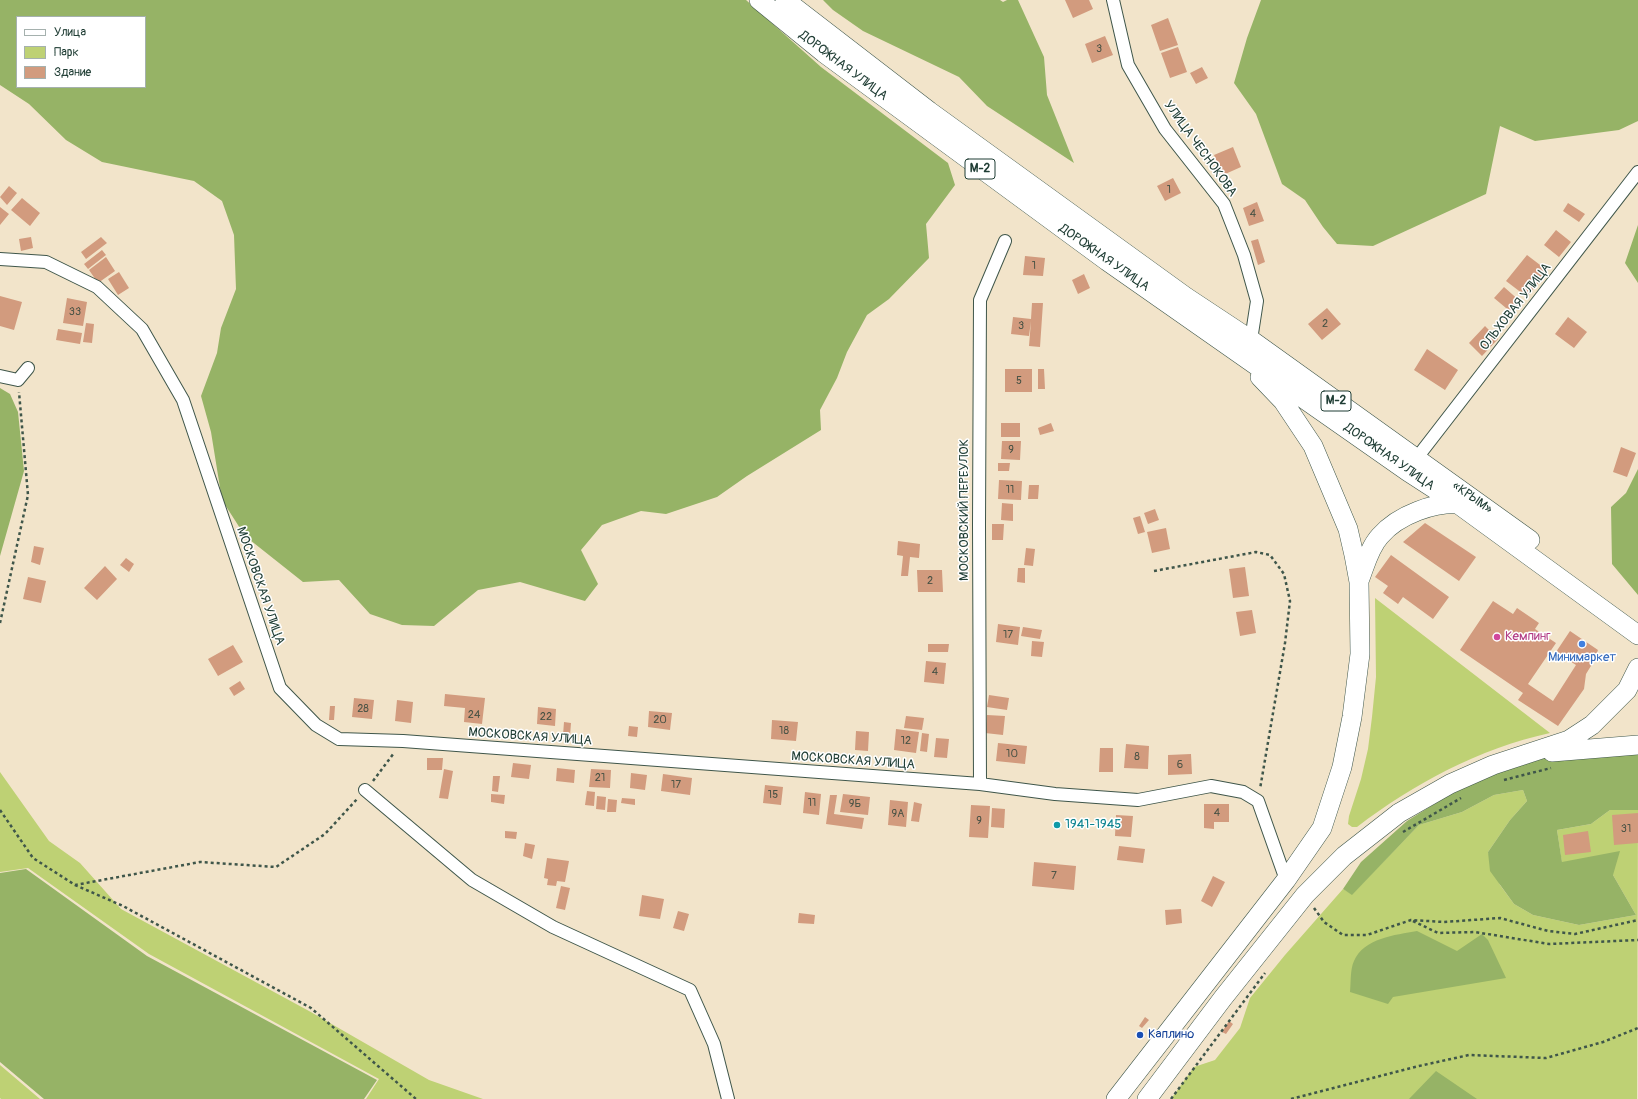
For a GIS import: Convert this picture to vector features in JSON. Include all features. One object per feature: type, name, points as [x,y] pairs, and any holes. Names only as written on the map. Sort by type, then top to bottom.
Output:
[{"type":"main road","name":"ДОРОЖНАЯ УЛИЦА","points":[[759,0],[809,42],[978,168],[1107,261],[1208,330],[1407,471],[1458,504]]},
{"type":"main road","name":"ДОРОЖНАЯ УЛИЦА","points":[[785,0],[929,111],[1186,297]]},
{"type":"main road","name":"«КРЫМ»","points":[[1186,297],[1251,340],[1485,507],[1638,619]]},
{"type":"main road","points":[[1116,1099],[1286,880],[1322,828],[1342,767],[1352,717],[1360,654],[1359,582],[1348,529],[1314,446],[1283,401],[1249,367],[1208,330]]},
{"type":"main road","points":[[1359,582],[1371,550],[1380,536],[1400,519],[1436,507],[1458,504],[1485,507]]},
{"type":"main road","name":"«КРЫМ»","points":[[1458,504],[1638,635]]},
{"type":"main road","points":[[1147,1099],[1223,998],[1313,902],[1344,856],[1399,813],[1450,784],[1493,765],[1530,754],[1568,740],[1592,725],[1627,690],[1638,668]]},
{"type":"main road","points":[[1530,754],[1638,745]]},
{"type":"main road","points":[[1286,880],[1313,902]]},
{"type":"street","name":"УЛИЦА ЧЕСНОКОВА","points":[[1113,0],[1128,65],[1165,129],[1224,204],[1244,255],[1256,301],[1251,340]]},
{"type":"street","name":"ОЛЬХОВАЯ УЛИЦА","points":[[1416,459],[1638,172]]},
{"type":"street","name":"МОСКОВСКИЙ ПЕРЕУЛОК","points":[[980,784],[980,300],[1005,241]]},
{"type":"street","name":"МОСКОВСКАЯ УЛИЦА","points":[[0,259],[46,262],[97,286],[142,328],[183,400],[280,688],[316,725],[338,739],[403,741],[980,784],[1055,794],[1138,800],[1210,786],[1243,792],[1258,801]]},
{"type":"street","points":[[0,376],[18,380],[28,368]]},
{"type":"street","points":[[365,790],[472,880],[553,927],[690,990],[714,1044],[728,1099]]},
{"type":"street","points":[[1258,801],[1286,880]]},
{"type":"path","points":[[0,623],[28,495],[18,380]]},
{"type":"path","points":[[1154,571],[1256,552],[1270,555],[1284,574],[1290,600],[1258,801]]},
{"type":"path","points":[[75,885],[200,862],[276,867],[325,834],[365,790],[403,741]]},
{"type":"path","points":[[1500,781],[1554,767]]},
{"type":"path","points":[[1402,832],[1464,796]]},
{"type":"path","points":[[0,810],[33,858],[75,885],[123,906],[311,1008],[416,1099]]},
{"type":"path","points":[[1309,914],[1313,902]]},
{"type":"path","points":[[1313,902],[1324,922],[1343,935],[1367,935],[1410,920],[1444,922],[1500,918],[1548,931],[1575,934],[1638,920]]},
{"type":"path","points":[[1410,920],[1438,933],[1475,932],[1549,944],[1638,940]]},
{"type":"path","points":[[1171,1099],[1266,972]]},
{"type":"path","points":[[1291,1099],[1419,1066],[1469,1055],[1546,1058],[1603,1042],[1638,1028]]},
{"type":"green space","points":[[0,0],[746,0],[821,67],[948,163],[955,185],[926,224],[929,258],[889,299],[867,315],[847,352],[837,378],[820,410],[821,430],[747,476],[717,497],[666,514],[641,511],[602,525],[581,550],[598,584],[585,601],[520,582],[478,590],[434,626],[402,625],[370,614],[339,580],[303,582],[245,536],[222,500],[211,432],[201,396],[217,353],[221,328],[236,289],[234,235],[222,201],[194,181],[102,162],[66,140],[29,104],[0,85]]},
{"type":"green space","points":[[823,0],[1000,0],[1003,2],[1007,0],[1018,0],[1044,57],[1047,95],[1074,163],[987,106],[959,77],[863,31],[833,10]]},
{"type":"green space","points":[[1261,0],[1638,0],[1638,121],[1619,130],[1535,141],[1500,126],[1486,194],[1373,246],[1337,244],[1323,227],[1305,200],[1282,184],[1256,114],[1234,83],[1247,38]]},
{"type":"green space","points":[[1638,225],[1638,283],[1625,263]]},
{"type":"green space","points":[[0,388],[10,394],[18,412],[24,471],[0,556]]},
{"type":"green space","points":[[1638,469],[1638,595],[1612,564],[1611,507],[1626,493]]},
{"type":"green space","points":[[1375,598],[1550,733],[1498,748],[1473,758],[1425,782],[1379,811],[1357,827],[1352,827],[1348,824],[1349,816],[1361,779],[1368,749],[1372,717],[1376,677]]},
{"type":"green space","points":[[1638,754],[1638,810],[1610,810],[1591,824],[1557,830],[1562,862],[1620,851],[1613,875],[1636,915],[1579,925],[1533,915],[1514,904],[1490,871],[1488,852],[1510,820],[1527,801],[1523,790],[1494,795],[1462,812],[1419,825],[1352,895],[1343,889],[1361,862],[1407,821],[1470,782],[1551,756]]},
{"type":"green space","points":[[0,772],[49,841],[80,863],[121,909],[309,1011],[429,1080],[483,1099],[366,1099],[379,1079],[149,954],[28,868],[0,872]]},
{"type":"green space","points":[[1523,790],[1527,801],[1510,820],[1488,852],[1500,885],[1514,904],[1533,915],[1579,925],[1636,915],[1613,875],[1562,863],[1557,830],[1591,824],[1610,810],[1638,810],[1637,1099],[1171,1099],[1194,1067],[1215,1060],[1240,1028],[1250,998],[1285,955],[1343,889],[1352,894],[1419,825],[1462,812],[1494,795]]},
{"type":"green space","points":[[26,869],[147,956],[377,1080],[364,1099],[44,1099],[0,1062],[0,873]]},
{"type":"green space","points":[[1417,931],[1457,951],[1482,934],[1488,940],[1506,978],[1393,997],[1388,1004],[1350,992],[1351,972],[1354,961],[1365,947],[1373,942],[1390,936]]},
{"type":"green space","points":[[0,1065],[40,1099],[1,1099]]},
{"type":"green space","points":[[1436,1071],[1477,1099],[1409,1099]]},
{"type":"building","points":[[1065,0],[1089,0],[1093,9],[1073,18]]},
{"type":"building","points":[[1168,18],[1178,45],[1160,51],[1151,25]]},
{"type":"building","points":[[1105,36],[1113,55],[1092,63],[1085,44]]},
{"type":"building","points":[[1178,47],[1187,72],[1170,78],[1161,53]]},
{"type":"building","points":[[1202,67],[1208,78],[1196,84],[1190,73]]},
{"type":"building","points":[[1233,147],[1241,167],[1223,175],[1214,155]]},
{"type":"building","points":[[1173,178],[1181,193],[1165,201],[1157,186]]},
{"type":"building","points":[[9,186],[17,193],[7,205],[0,197]]},
{"type":"building","points":[[22,198],[40,213],[30,226],[11,210]]},
{"type":"building","points":[[1257,202],[1264,221],[1249,226],[1243,208]]},
{"type":"building","points":[[1568,203],[1585,214],[1579,222],[1563,211]]},
{"type":"building","points":[[0,207],[9,214],[0,225]]},
{"type":"building","points":[[1556,230],[1571,242],[1559,257],[1544,245]]},
{"type":"building","points":[[31,237],[33,248],[21,251],[19,239]]},
{"type":"building","points":[[101,237],[107,243],[86,259],[81,252]]},
{"type":"building","points":[[1258,239],[1265,262],[1258,265],[1251,241]]},
{"type":"building","points":[[102,250],[106,255],[88,269],[84,264]]},
{"type":"building","points":[[1527,255],[1548,271],[1527,297],[1506,281]]},
{"type":"building","points":[[1025,256],[1045,258],[1043,276],[1023,275]]},
{"type":"building","points":[[106,257],[115,271],[98,283],[89,270]]},
{"type":"building","points":[[119,272],[129,288],[118,295],[108,279]]},
{"type":"building","points":[[1084,274],[1090,288],[1078,294],[1072,280]]},
{"type":"building","points":[[1504,287],[1521,302],[1512,313],[1494,298]]},
{"type":"building","points":[[0,296],[22,302],[14,330],[0,326]]},
{"type":"building","points":[[67,298],[87,302],[83,326],[63,323]]},
{"type":"building","points":[[1032,303],[1043,303],[1040,347],[1029,346],[1031,321],[1029,336],[1011,334],[1013,317],[1031,319]]},
{"type":"building","points":[[1327,308],[1341,324],[1322,340],[1308,324]]},
{"type":"building","points":[[1568,317],[1587,332],[1574,348],[1555,334]]},
{"type":"building","points":[[86,323],[94,324],[92,343],[83,342]]},
{"type":"building","points":[[1485,326],[1498,339],[1482,356],[1469,343]]},
{"type":"building","points":[[58,329],[82,333],[80,344],[56,340]]},
{"type":"building","points":[[1427,349],[1458,370],[1445,390],[1414,370]]},
{"type":"building","points":[[1005,369],[1032,369],[1032,392],[1005,392]]},
{"type":"building","points":[[1038,369],[1044,369],[1045,389],[1038,389]]},
{"type":"building","points":[[1001,423],[1020,423],[1020,437],[1001,437]]},
{"type":"building","points":[[1051,423],[1054,431],[1040,435],[1038,428]]},
{"type":"building","points":[[1002,441],[1021,441],[1020,460],[1001,459]]},
{"type":"building","points":[[1621,447],[1636,453],[1627,477],[1613,472]]},
{"type":"building","points":[[998,463],[1010,463],[1009,471],[998,471]]},
{"type":"building","points":[[999,480],[1022,481],[1021,500],[998,499]]},
{"type":"building","points":[[1029,485],[1039,485],[1038,499],[1028,499]]},
{"type":"building","points":[[1002,503],[1013,504],[1013,521],[1001,520]]},
{"type":"building","points":[[1155,509],[1159,520],[1148,524],[1144,513]]},
{"type":"building","points":[[1140,516],[1145,532],[1138,534],[1133,518]]},
{"type":"building","points":[[1425,523],[1476,557],[1459,581],[1403,542]]},
{"type":"building","points":[[992,524],[1004,524],[1003,540],[992,540]]},
{"type":"building","points":[[1166,528],[1170,549],[1152,553],[1147,532]]},
{"type":"building","points":[[898,541],[920,544],[919,558],[910,557],[908,576],[901,576],[903,556],[897,555]]},
{"type":"building","points":[[34,546],[44,548],[40,565],[31,562]]},
{"type":"building","points":[[1026,548],[1035,549],[1033,566],[1024,565]]},
{"type":"building","points":[[1391,555],[1449,597],[1433,619],[1403,597],[1398,604],[1383,593],[1388,586],[1375,577]]},
{"type":"building","points":[[126,558],[134,564],[129,572],[120,565]]},
{"type":"building","points":[[105,566],[117,579],[97,600],[84,588]]},
{"type":"building","points":[[1245,567],[1249,596],[1233,598],[1229,569]]},
{"type":"building","points":[[1018,568],[1025,568],[1025,583],[1017,582]]},
{"type":"building","points":[[917,570],[942,570],[943,592],[918,592]]},
{"type":"building","points":[[28,577],[46,581],[41,603],[23,599]]},
{"type":"building","points":[[1493,601],[1513,614],[1517,608],[1539,623],[1535,629],[1556,643],[1528,684],[1553,701],[1576,665],[1556,652],[1570,631],[1598,650],[1594,661],[1586,674],[1584,689],[1558,726],[1518,700],[1523,693],[1460,650]]},
{"type":"building","points":[[1252,610],[1256,633],[1240,636],[1236,612]]},
{"type":"building","points":[[998,624],[1020,627],[1018,645],[996,642]]},
{"type":"building","points":[[1023,627],[1042,630],[1040,639],[1021,636]]},
{"type":"building","points":[[1032,641],[1044,642],[1042,657],[1031,656]]},
{"type":"building","points":[[928,644],[949,644],[948,652],[928,652]]},
{"type":"building","points":[[233,645],[243,662],[218,676],[208,659]]},
{"type":"building","points":[[926,661],[946,663],[944,684],[924,682]]},
{"type":"building","points":[[240,681],[245,689],[234,696],[229,688]]},
{"type":"building","points":[[445,694],[485,698],[482,724],[464,722],[465,708],[444,706]]},
{"type":"building","points":[[989,695],[1009,698],[1007,710],[987,707]]},
{"type":"building","points":[[354,698],[374,700],[372,719],[352,717]]},
{"type":"building","points":[[397,700],[413,702],[411,723],[395,721]]},
{"type":"building","points":[[330,706],[335,706],[334,720],[329,720]]},
{"type":"building","points":[[538,707],[556,709],[555,726],[537,724]]},
{"type":"building","points":[[649,711],[672,713],[670,730],[648,727]]},
{"type":"building","points":[[987,715],[1005,716],[1003,735],[985,733]]},
{"type":"building","points":[[906,716],[924,718],[922,730],[904,728]]},
{"type":"building","points":[[772,720],[798,722],[796,741],[771,739]]},
{"type":"building","points":[[564,722],[571,723],[570,736],[563,735]]},
{"type":"building","points":[[629,726],[638,727],[637,737],[628,736]]},
{"type":"building","points":[[896,729],[919,732],[916,753],[894,750]]},
{"type":"building","points":[[856,731],[869,732],[868,751],[855,750]]},
{"type":"building","points":[[922,733],[929,734],[927,752],[920,751]]},
{"type":"building","points":[[936,738],[949,739],[947,758],[934,757]]},
{"type":"building","points":[[998,743],[1027,746],[1025,764],[996,761]]},
{"type":"building","points":[[1126,744],[1149,746],[1148,769],[1124,768]]},
{"type":"building","points":[[1100,748],[1113,748],[1113,772],[1099,772]]},
{"type":"building","points":[[1191,754],[1192,774],[1168,775],[1168,755]]},
{"type":"building","points":[[427,758],[443,758],[442,770],[427,770]]},
{"type":"building","points":[[513,763],[531,765],[529,779],[511,777]]},
{"type":"building","points":[[557,768],[575,770],[574,783],[556,781]]},
{"type":"building","points":[[444,769],[453,771],[448,799],[439,798]]},
{"type":"building","points":[[591,769],[611,770],[610,788],[589,787]]},
{"type":"building","points":[[631,773],[647,775],[645,790],[630,788]]},
{"type":"building","points":[[663,774],[692,778],[690,795],[661,791]]},
{"type":"building","points":[[493,776],[500,776],[498,792],[492,791]]},
{"type":"building","points":[[765,785],[783,787],[781,805],[763,803]]},
{"type":"building","points":[[587,791],[595,792],[594,806],[585,805]]},
{"type":"building","points":[[805,792],[821,794],[819,815],[803,813]]},
{"type":"building","points":[[491,794],[505,795],[504,804],[491,802]]},
{"type":"building","points":[[843,794],[870,797],[868,815],[840,812]]},
{"type":"building","points":[[830,795],[837,795],[834,814],[864,818],[862,829],[826,824]]},
{"type":"building","points":[[597,796],[606,797],[605,810],[596,809]]},
{"type":"building","points":[[622,798],[635,799],[635,805],[621,803]]},
{"type":"building","points":[[608,799],[617,800],[616,812],[607,812]]},
{"type":"building","points":[[890,800],[908,802],[906,827],[888,825]]},
{"type":"building","points":[[914,802],[922,804],[919,822],[911,821]]},
{"type":"building","points":[[1204,804],[1229,804],[1229,822],[1214,822],[1214,829],[1204,828]]},
{"type":"building","points":[[971,805],[990,806],[988,838],[969,837]]},
{"type":"building","points":[[992,808],[1005,809],[1004,828],[991,827]]},
{"type":"building","points":[[1638,813],[1638,843],[1614,845],[1612,815]]},
{"type":"building","points":[[1116,815],[1133,816],[1131,837],[1115,836]]},
{"type":"building","points":[[505,831],[517,832],[516,839],[505,838]]},
{"type":"building","points":[[1588,831],[1591,852],[1565,855],[1563,835]]},
{"type":"building","points":[[525,843],[535,845],[532,859],[523,856]]},
{"type":"building","points":[[1119,846],[1145,849],[1143,863],[1117,860]]},
{"type":"building","points":[[547,858],[569,861],[565,882],[557,881],[556,886],[547,885],[548,879],[544,878]]},
{"type":"building","points":[[1034,862],[1076,866],[1074,890],[1032,886]]},
{"type":"building","points":[[1213,876],[1225,882],[1212,907],[1201,901]]},
{"type":"building","points":[[561,886],[570,888],[565,910],[556,908]]},
{"type":"building","points":[[642,895],[664,899],[660,919],[639,916]]},
{"type":"building","points":[[1181,909],[1182,923],[1166,925],[1165,910]]},
{"type":"building","points":[[678,911],[689,914],[684,931],[673,928]]},
{"type":"building","points":[[799,913],[815,915],[814,924],[798,923]]},
{"type":"building","points":[[1145,1017],[1149,1020],[1142,1028],[1139,1026]]},
{"type":"building","points":[[1229,1021],[1233,1024],[1226,1034],[1222,1032]]},
{"type":"place","name":"Кемпинг","points":[[1497,637]]},
{"type":"place","name":"Минимаркет","points":[[1582,644]]},
{"type":"place","name":"1941-1945","points":[[1057,825]]},
{"type":"place","name":"Каплино","points":[[1140,1035]]}]
